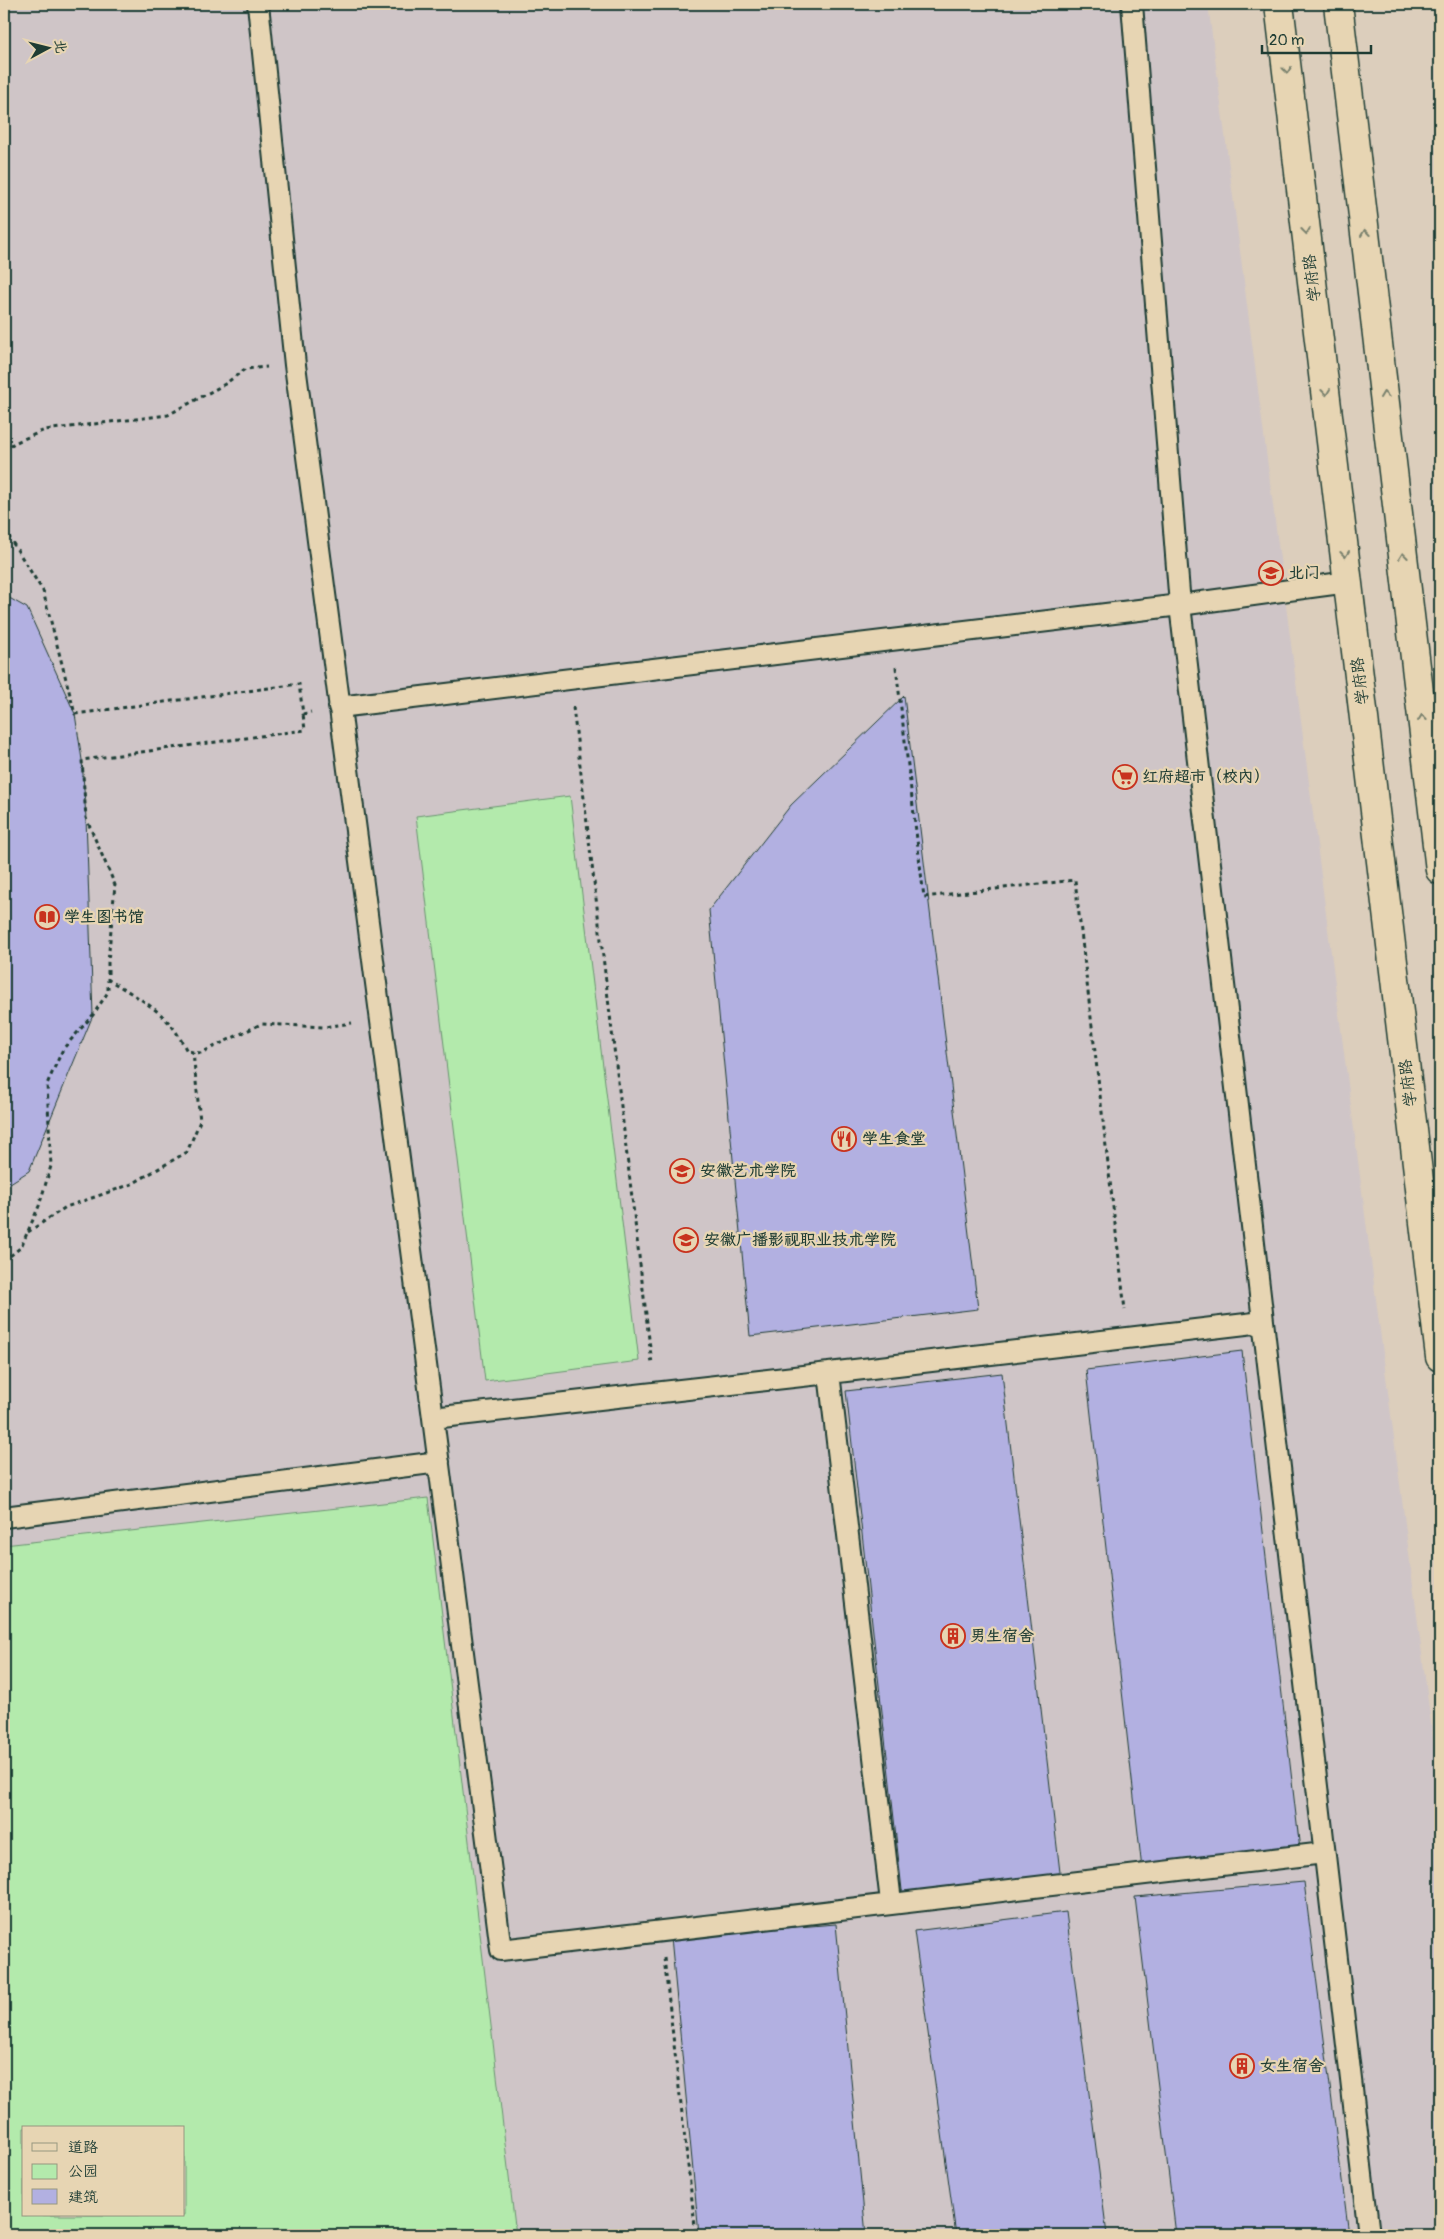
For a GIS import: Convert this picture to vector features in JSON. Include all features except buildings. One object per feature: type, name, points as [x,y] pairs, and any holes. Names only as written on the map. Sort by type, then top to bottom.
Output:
[{"type":"main road","name":"学府路","points":[[1279,4],[1440,1357]]},
{"type":"main road","points":[[1338,4],[1440,870]]},
{"type":"lane","points":[[258,4],[295,365],[439,1462],[500,1950],[891,1902],[1324,1853]]},
{"type":"lane","points":[[1132,4],[1180,605],[1369,2235]]},
{"type":"lane","points":[[339,707],[1180,605],[1348,582]]},
{"type":"lane","points":[[433,1418],[1263,1322]]},
{"type":"lane","points":[[829,1373],[891,1902]]},
{"type":"lane","points":[[4,1517],[439,1462]]},
{"type":"path","points":[[4,452],[14,443],[45,430],[168,415],[225,384],[245,369],[295,365]]},
{"type":"path","points":[[4,529],[43,591],[75,714],[299,684],[305,730],[82,760],[86,818],[115,885],[107,980],[108,992],[93,1015],[63,1049],[47,1084],[51,1166],[39,1206],[27,1233],[20,1246],[4,1261]]},
{"type":"path","points":[[892,640],[924,897],[1075,880],[1129,1338]]},
{"type":"path","points":[[569,679],[656,1392]]},
{"type":"path","points":[[303,714],[339,707]]},
{"type":"path","points":[[107,980],[128,991],[155,1010],[171,1025],[187,1051],[201,1054],[261,1024],[324,1028],[380,1018]]},
{"type":"path","points":[[27,1233],[66,1207],[132,1184],[187,1152],[200,1121],[194,1052]]},
{"type":"path","points":[[661,1930],[696,2235]]},
{"type":"shaded area","name":"安徽艺术学院","points":[[4,4],[1208,4],[1440,1793],[1440,2235],[4,2235]]},
{"type":"green space","points":[[570,796],[639,1361],[485,1381],[416,816]]},
{"type":"green space","points":[[428,1498],[516,2235],[4,2235],[4,1545]]},
{"type":"place","name":"北门","points":[[1271,573]]},
{"type":"place","name":"红府超市（校内）","points":[[1125,777]]},
{"type":"place","name":"学生图书馆","points":[[47,917]]},
{"type":"place","name":"学生食堂","points":[[844,1139]]},
{"type":"place","name":"安徽艺术学院","points":[[682,1171]]},
{"type":"place","name":"安徽广播影视职业技术学院","points":[[686,1240]]},
{"type":"place","name":"男生宿舍","points":[[953,1636]]},
{"type":"place","name":"女生宿舍","points":[[1242,2066]]}]
